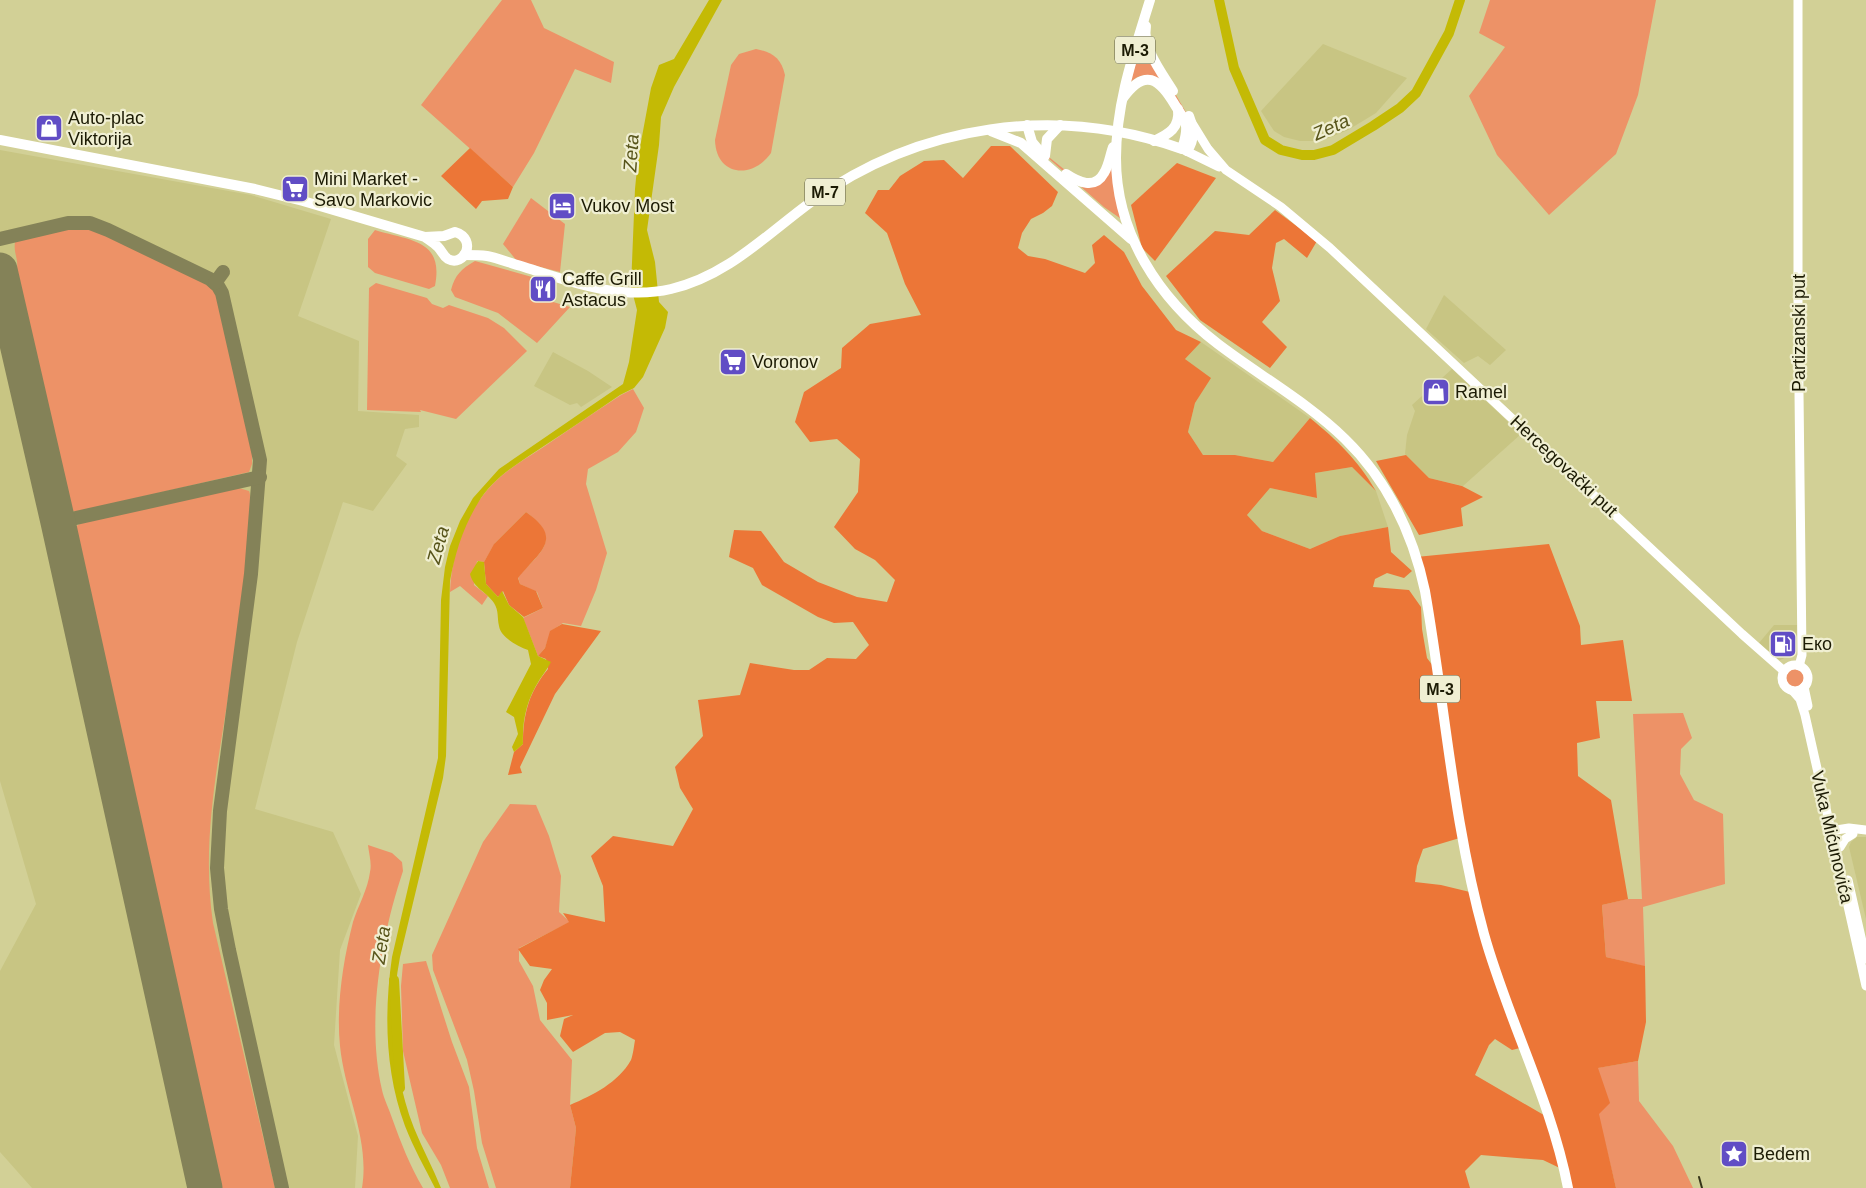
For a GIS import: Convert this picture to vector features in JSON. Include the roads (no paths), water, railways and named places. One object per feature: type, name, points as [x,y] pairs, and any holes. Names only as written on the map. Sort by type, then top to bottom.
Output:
[{"type":"main road","name":"M-3","points":[[1150,0],[1121,101],[1117,142],[1116,160],[1119,191],[1124,215],[1133,242],[1159,285],[1197,327],[1321,418],[1352,446],[1383,486],[1404,525],[1416,556],[1425,591],[1457,807],[1474,893],[1492,962],[1553,1129],[1568,1188]]},
{"type":"main road","points":[[1150,0],[1145,30],[1147,46],[1210,153],[1226,170]]},
{"type":"main road","name":"Partizanski put","points":[[1798,0],[1798,296],[1802,655],[1799,666]]},
{"type":"main road","points":[[1121,101],[1136,84],[1150,80],[1164,87],[1186,126],[1184,150]]},
{"type":"main road","points":[[1154,140],[1168,134],[1174,128],[1178,120],[1178,109]]},
{"type":"main road","points":[[1184,150],[1193,139],[1191,122]]},
{"type":"main road","points":[[1027,125],[1034,144],[1045,156],[1076,181],[1083,183],[1091,183],[1098,180],[1104,174],[1112,150],[1117,142]]},
{"type":"main road","points":[[1021,143],[1022,134],[1027,125]]},
{"type":"main road","name":"M-7","points":[[0,140],[253,188],[425,237],[444,236],[452,232],[459,233],[464,236],[467,244],[488,256],[589,286],[621,292],[655,292],[679,287],[702,279],[727,266],[809,204],[862,170],[923,146],[987,130],[1027,125],[1060,125],[1088,127],[1131,135],[1184,150]]},
{"type":"main road","points":[[1045,156],[1047,139],[1060,125]]},
{"type":"main road","points":[[987,130],[1021,143],[1133,242]]},
{"type":"main road","points":[[1184,150],[1226,170]]},
{"type":"main road","name":"Hercegovački put","points":[[1226,170],[1298,221],[1336,253],[1756,647],[1784,671]]},
{"type":"main road","points":[[440,248],[444,236]]},
{"type":"main road","name":"M-7","points":[[425,237],[440,248],[443,255],[451,260],[458,260],[464,255],[488,256]]},
{"type":"main road","points":[[464,255],[467,244]]},
{"type":"main road","points":[[1791,666],[1799,666],[1806,672],[1807,677],[1804,687],[1793,691],[1788,689],[1783,682],[1784,671],[1791,666]]},
{"type":"main road","name":"Vuka Mićunovića","points":[[1804,687],[1866,986]]},
{"type":"main road","name":"Vuka Mićunovića","points":[[1793,691],[1800,699],[1805,715],[1834,832],[1840,846],[1866,959]]},
{"type":"main road","points":[[1834,832],[1851,828],[1865,830]]},
{"type":"main road","points":[[1840,846],[1853,834],[1865,830]]},
{"type":"main road","points":[[1834,832],[1853,834]]},
{"type":"waterway","name":"Zeta","points":[[1219,0],[1234,68],[1265,140],[1281,150],[1302,155],[1314,155],[1333,150],[1400,108],[1416,93],[1449,33],[1460,0]]},
{"type":"waterway","name":"Zeta","points":[[394,980],[400,1088]]},
{"type":"railway","points":[[1699,1177],[1702,1188]]},
{"type":"place","name":"Auto-plac Viktorija","points":[[49,128]]},
{"type":"place","name":"Mini Market - Savo Markovic","points":[[295,189]]},
{"type":"place","name":"Vukov Most","points":[[562,206]]},
{"type":"place","name":"Caffe Grill Astacus","points":[[543,289]]},
{"type":"place","name":"Voronov","points":[[733,362]]},
{"type":"place","name":"Ramel","points":[[1436,392]]},
{"type":"place","name":"Еко","points":[[1783,644]]},
{"type":"place","name":"Bedem","points":[[1734,1154]]}]
